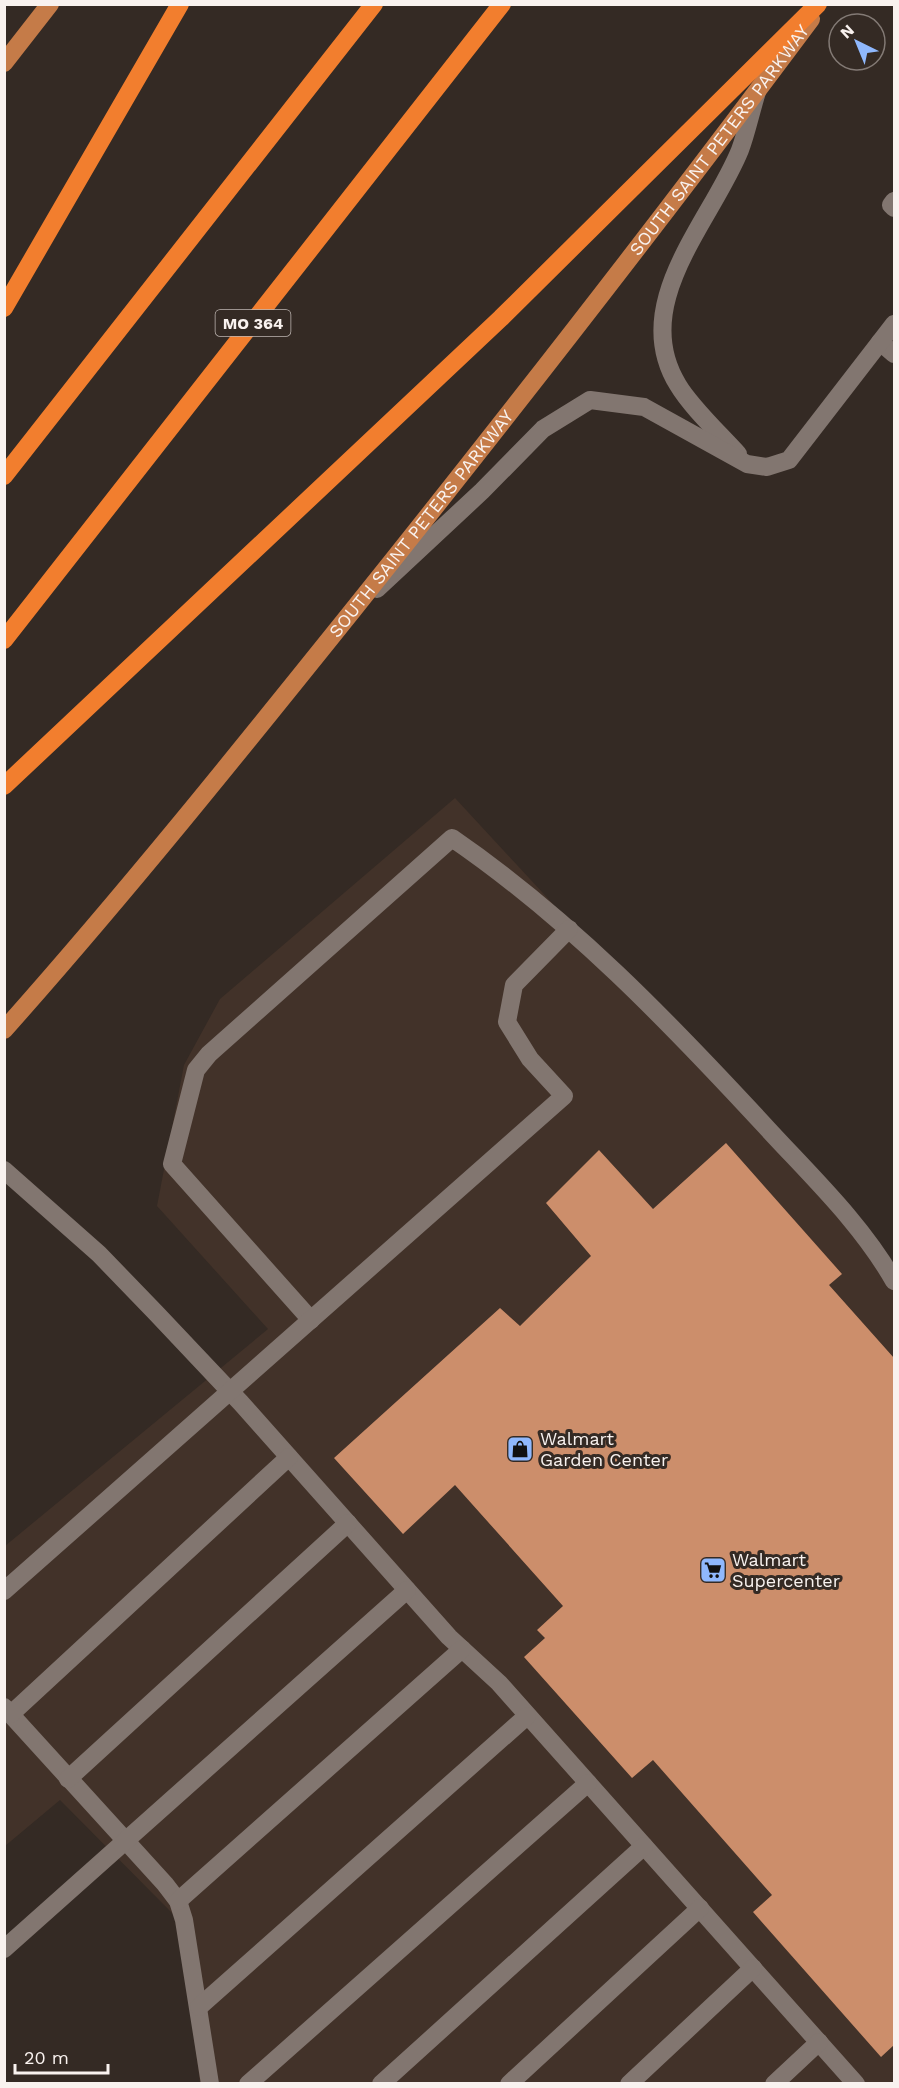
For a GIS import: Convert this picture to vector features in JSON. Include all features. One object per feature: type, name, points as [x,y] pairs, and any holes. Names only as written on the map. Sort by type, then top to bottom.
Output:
[{"type":"highway","points":[[4,308],[180,4]]},
{"type":"highway","points":[[4,477],[374,4]]},
{"type":"highway","name":"MO 364","points":[[4,640],[502,4]]},
{"type":"highway","points":[[4,786],[501,318],[820,4]]},
{"type":"main road","points":[[5,61],[50,4]]},
{"type":"main road","name":"SOUTH SAINT PETERS PARKWAY","points":[[4,1030],[178,825],[346,617],[659,222],[820,4]]},
{"type":"lane","points":[[747,464],[678,385],[662,347],[663,311],[679,263],[740,150],[757,91]]},
{"type":"lane","points":[[894,201],[891,205],[894,208]]},
{"type":"lane","points":[[346,617],[482,491],[543,429],[590,400],[644,406],[747,464],[767,467],[789,460],[887,348],[894,324]]},
{"type":"lane","points":[[311,1320],[172,1164],[196,1070],[217,1046],[452,838],[490,864],[569,929],[673,1026],[845,1212],[882,1260],[894,1281]]},
{"type":"lane","points":[[4,1590],[564,1096],[530,1059],[507,1022],[514,985],[569,929]]},
{"type":"lane","points":[[5,1173],[55,1213],[99,1254],[231,1392],[407,1590],[462,1649],[499,1683],[856,2084]]},
{"type":"lane","points":[[210,2084],[184,1920],[177,1901],[8,1710],[289,1457]]},
{"type":"lane","points":[[69,1779],[348,1523]]},
{"type":"lane","points":[[4,1949],[407,1590]]},
{"type":"lane","points":[[177,1901],[462,1649]]},
{"type":"lane","points":[[199,2007],[527,1716]]},
{"type":"lane","points":[[248,2084],[588,1783]]},
{"type":"lane","points":[[381,2084],[644,1846]]},
{"type":"lane","points":[[509,2084],[700,1908]]},
{"type":"lane","points":[[629,2084],[753,1968]]},
{"type":"lane","points":[[774,2084],[819,2042]]},
{"type":"shaded area","points":[[455,798],[894,1273],[894,2083],[200,2083],[182,1944],[175,1916],[60,1800],[5,1846],[5,1546],[268,1329],[157,1206],[184,1065],[220,999]]},
{"type":"building","name":"Walmart Supercenter","points":[[726,1143],[842,1274],[829,1285],[894,1358],[894,2045],[881,2057],[753,1912],[772,1895],[653,1760],[632,1778],[524,1657],[545,1638],[537,1630],[563,1606],[455,1485],[403,1534],[334,1458],[500,1308],[520,1326],[591,1256],[546,1203],[599,1150],[653,1209]]},
{"type":"place","name":"Walmart Garden Center","points":[[520,1449]]},
{"type":"place","name":"Walmart Supercenter","points":[[713,1570]]}]
